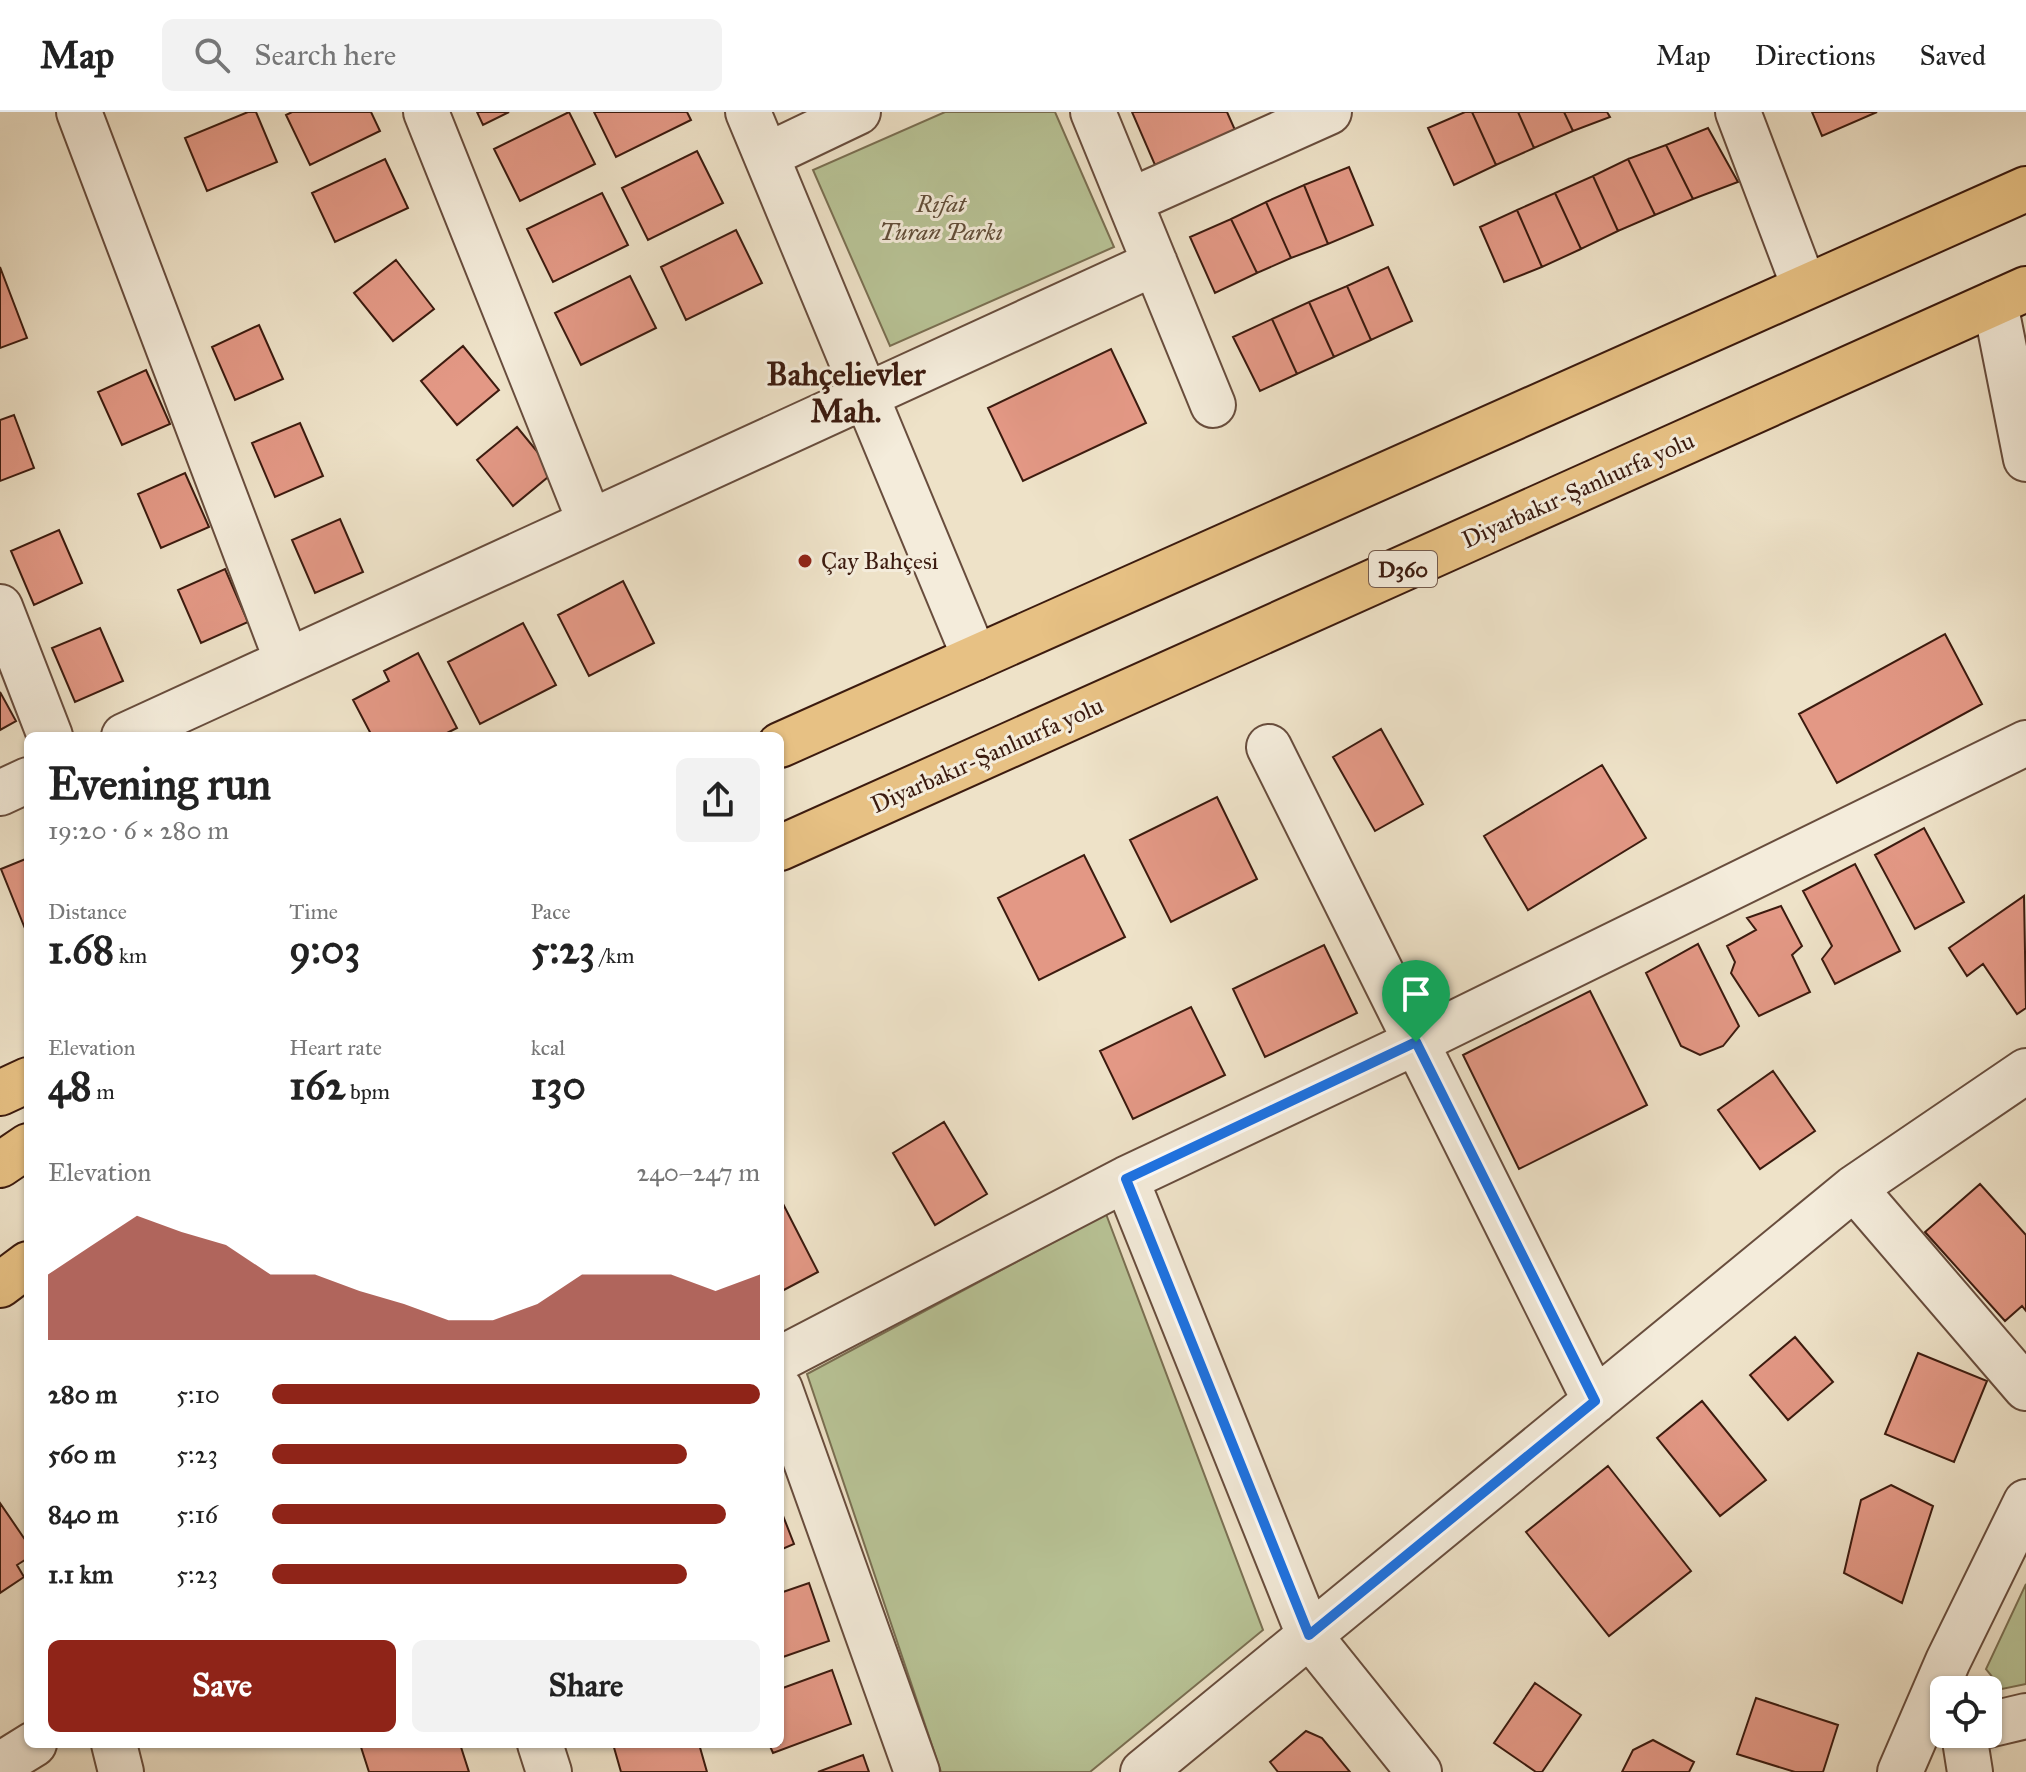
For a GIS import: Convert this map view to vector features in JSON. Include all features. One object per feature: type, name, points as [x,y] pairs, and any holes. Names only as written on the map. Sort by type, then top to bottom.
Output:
[{"type":"main road","points":[[784,743],[2026,189]]},
{"type":"main road","name":"Diyarbakır-Şanlıurfa yolu","points":[[784,846],[2010,296]]},
{"type":"main road","points":[[0,1093],[24,1082]]},
{"type":"main road","points":[[0,1165],[24,1149]]},
{"type":"main road","points":[[0,1285],[24,1267]]},
{"type":"street","points":[[79,112],[287,661]]},
{"type":"street","points":[[426,112],[590,522]]},
{"type":"street","points":[[748,112],[975,658]]},
{"type":"street","points":[[768,155],[858,112]]},
{"type":"street","points":[[1093,112],[1213,405]]},
{"type":"street","points":[[1130,201],[1329,112]]},
{"type":"street","points":[[1738,112],[1804,286]]},
{"type":"street","points":[[133,732],[1155,263]]},
{"type":"street","points":[[2010,296],[2026,459]]},
{"type":"street","points":[[0,607],[48,732]]},
{"type":"street","points":[[784,1357],[1126,1179],[1416,1042],[2026,743]]},
{"type":"street","points":[[1269,747],[1595,1401]]},
{"type":"street","points":[[0,793],[24,782]]},
{"type":"street","points":[[1143,1772],[1854,1188],[2026,1071]]},
{"type":"street","points":[[1126,1179],[1309,1635],[1419,1772]]},
{"type":"street","points":[[1854,1188],[2026,1388]]},
{"type":"street","points":[[784,1400],[917,1772]]},
{"type":"street","points":[[1951,1676],[2026,1502]]},
{"type":"street","points":[[1900,1772],[1930,1716]]},
{"type":"street","points":[[2002,1722],[2026,1716]]},
{"type":"street","points":[[0,1765],[28,1748]]},
{"type":"street","points":[[115,1748],[121,1772]]},
{"type":"street","points":[[541,1748],[549,1772]]},
{"type":"street","points":[[1966,1748],[1970,1772]]},
{"type":"green space","name":"Rıfat Turan Parkı","points":[[945,112],[1055,112],[1114,247],[890,346],[813,170]]},
{"type":"green space","points":[[1106,1214],[1263,1630],[1090,1772],[941,1772],[807,1374]]},
{"type":"green space","points":[[2026,1584],[2026,1684],[2002,1689],[2002,1676],[1992,1676],[1986,1669]]},
{"type":"building","points":[[248,112],[256,112],[277,162],[207,191],[185,138]]},
{"type":"building","points":[[292,112],[371,112],[380,131],[310,165],[286,115]]},
{"type":"building","points":[[477,112],[509,112],[483,125]]},
{"type":"building","points":[[569,112],[595,164],[520,201],[494,149]]},
{"type":"building","points":[[594,112],[687,112],[691,120],[616,157]]},
{"type":"building","points":[[1132,112],[1227,112],[1235,130],[1155,165]]},
{"type":"building","points":[[1472,112],[1496,165],[1454,185],[1428,128]]},
{"type":"building","points":[[1472,112],[1518,112],[1534,148],[1496,165]]},
{"type":"building","points":[[1518,112],[1564,112],[1573,131],[1534,148]]},
{"type":"building","points":[[1564,112],[1607,112],[1610,117],[1573,131]]},
{"type":"building","points":[[1812,112],[1877,112],[1822,136]]},
{"type":"building","points":[[1708,128],[1738,182],[1693,199],[1666,145]]},
{"type":"building","points":[[1666,145],[1693,199],[1655,215],[1628,159]]},
{"type":"building","points":[[697,151],[723,203],[648,240],[622,188]]},
{"type":"building","points":[[385,159],[408,208],[335,242],[312,193]]},
{"type":"building","points":[[1628,159],[1655,215],[1618,231],[1593,176]]},
{"type":"building","points":[[1349,167],[1373,225],[1328,244],[1304,185]]},
{"type":"building","points":[[1593,176],[1618,231],[1581,249],[1555,193]]},
{"type":"building","points":[[1304,185],[1328,244],[1291,258],[1266,202]]},
{"type":"building","points":[[602,193],[628,245],[553,282],[527,229]]},
{"type":"building","points":[[1555,193],[1581,249],[1542,267],[1517,210]]},
{"type":"building","points":[[1266,202],[1291,258],[1257,273],[1231,219]]},
{"type":"building","points":[[1517,210],[1542,267],[1504,282],[1480,227]]},
{"type":"building","points":[[1231,219],[1257,273],[1215,293],[1190,237]]},
{"type":"building","points":[[736,230],[762,283],[686,320],[661,267]]},
{"type":"building","points":[[396,260],[434,309],[393,341],[354,293]]},
{"type":"building","points":[[0,267],[27,338],[0,348]]},
{"type":"building","points":[[1388,267],[1412,321],[1371,340],[1347,286]]},
{"type":"building","points":[[630,276],[656,328],[581,365],[555,313]]},
{"type":"building","points":[[1347,286],[1371,340],[1334,357],[1309,302]]},
{"type":"building","points":[[1309,302],[1334,357],[1297,374],[1272,319]]},
{"type":"building","points":[[1272,319],[1297,374],[1260,391],[1233,337]]},
{"type":"building","points":[[259,325],[283,379],[235,400],[212,347]]},
{"type":"building","points":[[463,346],[499,390],[457,425],[421,381]]},
{"type":"building","points":[[1111,349],[1146,423],[1023,481],[988,408]]},
{"type":"building","points":[[146,370],[170,424],[122,445],[98,392]]},
{"type":"building","points":[[14,415],[34,468],[0,481],[0,420]]},
{"type":"building","points":[[300,423],[323,476],[275,497],[252,443]]},
{"type":"building","points":[[517,427],[554,472],[513,506],[477,460]]},
{"type":"building","points":[[185,473],[209,527],[161,548],[138,494]]},
{"type":"building","points":[[340,519],[363,572],[315,593],[292,540]]},
{"type":"building","points":[[59,530],[82,583],[34,605],[11,551]]},
{"type":"building","points":[[225,569],[248,622],[201,643],[178,590]]},
{"type":"building","points":[[623,581],[654,643],[589,676],[558,615]]},
{"type":"building","points":[[523,623],[556,685],[480,724],[448,662]]},
{"type":"building","points":[[100,628],[123,681],[75,702],[52,648]]},
{"type":"building","points":[[1945,634],[1982,704],[1837,783],[1799,714]]},
{"type":"building","points":[[418,653],[457,728],[449,732],[370,732],[353,700],[389,681],[384,671]]},
{"type":"building","points":[[0,692],[16,721],[0,730]]},
{"type":"building","points":[[1381,729],[1423,804],[1375,831],[1333,757]]},
{"type":"building","points":[[1602,765],[1646,838],[1528,910],[1484,836]]},
{"type":"building","points":[[1217,797],[1257,879],[1171,922],[1130,840]]},
{"type":"building","points":[[1924,828],[1964,902],[1915,929],[1875,855]]},
{"type":"building","points":[[1084,855],[1125,937],[1039,980],[998,898]]},
{"type":"building","points":[[24,860],[24,926],[1,869]]},
{"type":"building","points":[[1855,864],[1900,951],[1835,984],[1822,959],[1832,946],[1803,891]]},
{"type":"building","points":[[2024,896],[2026,1008],[2017,1014],[1983,964],[1967,976],[1949,948]]},
{"type":"building","points":[[1781,906],[1802,946],[1792,955],[1810,992],[1759,1016],[1731,973],[1735,962],[1727,946],[1756,930],[1747,918]]},
{"type":"building","points":[[1698,944],[1739,1026],[1723,1046],[1700,1055],[1681,1046],[1646,973]]},
{"type":"building","points":[[1324,945],[1357,1013],[1265,1057],[1233,989]]},
{"type":"building","points":[[1590,991],[1647,1105],[1519,1169],[1463,1055]]},
{"type":"building","points":[[1191,1007],[1225,1075],[1133,1119],[1100,1051]]},
{"type":"building","points":[[1773,1071],[1815,1131],[1760,1169],[1718,1110]]},
{"type":"building","points":[[944,1122],[987,1194],[935,1225],[893,1153]]},
{"type":"building","points":[[1980,1184],[2026,1235],[2026,1311],[2022,1306],[2005,1321],[1925,1232]]},
{"type":"building","points":[[784,1206],[818,1272],[784,1290]]},
{"type":"building","points":[[1795,1337],[1833,1382],[1788,1420],[1750,1375]]},
{"type":"building","points":[[1918,1353],[1987,1381],[1954,1462],[1885,1434]]},
{"type":"building","points":[[1702,1401],[1766,1480],[1720,1516],[1657,1438]]},
{"type":"building","points":[[1608,1466],[1691,1571],[1609,1636],[1526,1532]]},
{"type":"building","points":[[1891,1485],[1933,1506],[1902,1603],[1844,1573],[1861,1500]]},
{"type":"building","points":[[0,1503],[24,1538],[24,1561],[17,1565],[24,1577],[0,1593]]},
{"type":"building","points":[[784,1518],[794,1544],[784,1548]]},
{"type":"building","points":[[809,1583],[829,1641],[784,1657],[784,1592]]},
{"type":"building","points":[[832,1670],[851,1724],[773,1753],[771,1748],[784,1748],[784,1688]]},
{"type":"building","points":[[1535,1683],[1581,1715],[1542,1772],[1536,1772],[1494,1743]]},
{"type":"building","points":[[1756,1698],[1838,1725],[1823,1772],[1795,1772],[1737,1754]]},
{"type":"building","points":[[1306,1731],[1322,1738],[1350,1772],[1278,1772],[1270,1762]]},
{"type":"building","points":[[1653,1740],[1694,1762],[1689,1772],[1622,1772],[1633,1750]]},
{"type":"building","points":[[361,1748],[461,1748],[469,1772],[369,1772]]},
{"type":"building","points":[[614,1748],[700,1748],[707,1772],[621,1772]]},
{"type":"building","points":[[863,1755],[869,1772],[818,1772]]},
{"type":"place","name":"Çay Bahçesi","points":[[805,561]]},
{"type":"district","name":"Bahçelievler Mah.","points":[[846,392]]},
{"type":"route","points":[[1416,1042],[1595,1401],[1309,1635],[1126,1179],[1416,1042]]}]
